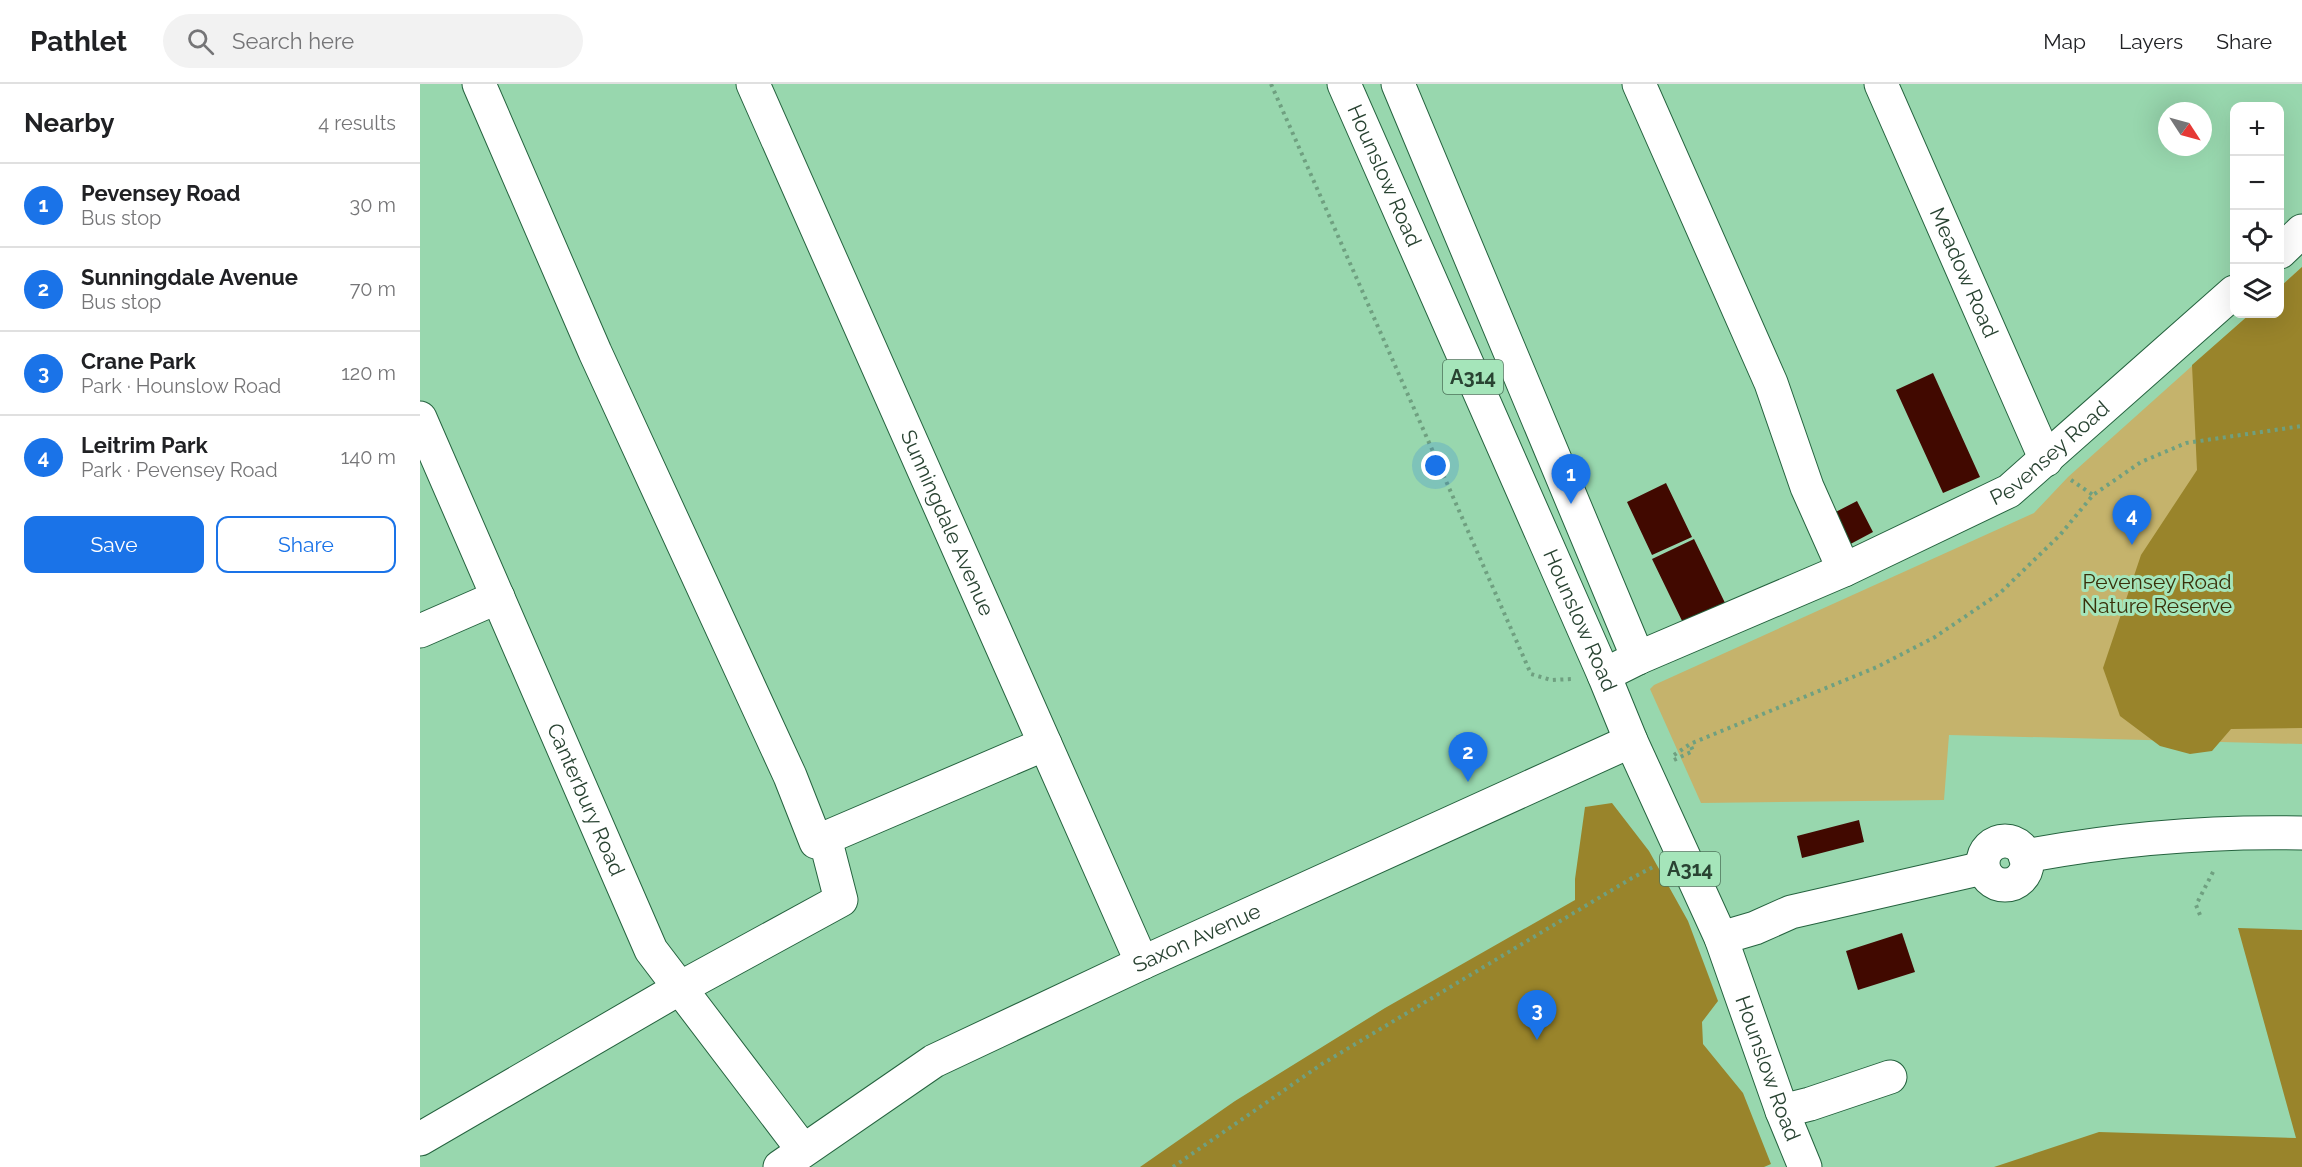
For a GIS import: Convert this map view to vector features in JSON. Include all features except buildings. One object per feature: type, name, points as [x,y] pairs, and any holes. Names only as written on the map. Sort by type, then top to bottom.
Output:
[{"type":"street","points":[[479,84],[595,352],[785,765],[816,842],[1045,744]]},
{"type":"street","name":"Sunningdale Avenue","points":[[753,84],[1142,963]]},
{"type":"street","name":"Hounslow Road","points":[[1344,84],[1631,741],[1670,760],[1683,853],[1721,938],[1782,1111],[1804,1164]]},
{"type":"street","points":[[1398,84],[1638,658]]},
{"type":"street","points":[[1639,84],[1772,383],[1807,487],[1844,570]]},
{"type":"street","name":"Meadow Road","points":[[1881,84],[2057,469]]},
{"type":"street","points":[[2284,248],[2302,231]]},
{"type":"street","name":"Pevensey Road","points":[[1604,675],[1638,658],[1844,570],[2057,469],[2230,297]]},
{"type":"street","name":"Canterbury Road","points":[[420,418],[651,950],[680,988],[792,1159]]},
{"type":"street","points":[[420,630],[498,597]]},
{"type":"street","name":"Saxon Avenue","points":[[792,1159],[934,1061],[1142,963],[1631,741]]},
{"type":"street","points":[[1721,938],[1755,928],[1791,912],[1983,867],[1988,849],[1999,842],[2006,841],[2018,846],[2025,856],[2165,837],[2247,832],[2302,833]]},
{"type":"street","points":[[420,1139],[680,988],[841,900],[825,838]]},
{"type":"street","points":[[1782,1111],[1890,1077]]},
{"type":"path","points":[[1271,84],[1531,674]]},
{"type":"path","points":[[1670,760],[1877,667],[1935,637],[2000,593],[2060,535],[2093,495],[2141,462],[2186,443],[2302,426]]},
{"type":"path","points":[[2057,469],[2093,495]]},
{"type":"path","points":[[1173,1167],[1322,1064],[1632,878],[1683,853]]},
{"type":"path","points":[[2200,915],[2196,905],[2217,864]]},
{"type":"green space","name":"Pevensey Road Nature Reserve","points":[[2302,267],[2302,744],[1949,735],[1944,800],[1701,803],[1650,689],[1654,685],[2034,513],[2068,477],[2246,318],[2284,318],[2284,283]]},
{"type":"green space","points":[[2302,267],[2302,728],[2231,729],[2212,751],[2190,754],[2160,746],[2120,716],[2103,668],[2141,555],[2197,470],[2192,365],[2245,318],[2284,318],[2284,283]]},
{"type":"green space","points":[[1612,803],[1649,851],[1688,921],[1718,1001],[1702,1022],[1703,1044],[1743,1093],[1771,1164],[1764,1167],[1140,1167],[1235,1101],[1385,1008],[1575,900],[1575,879],[1585,807]]},
{"type":"green space","points":[[2238,928],[2302,930],[2302,1167],[1994,1167],[2099,1132],[2296,1138]]},
{"type":"place","name":"Pevensey Road","points":[[1571,504]]},
{"type":"place","name":"Leitrim Park","points":[[2132,545]]},
{"type":"place","name":"Sunningdale Avenue","points":[[1468,782]]},
{"type":"place","name":"Crane Park","points":[[1537,1040]]}]
